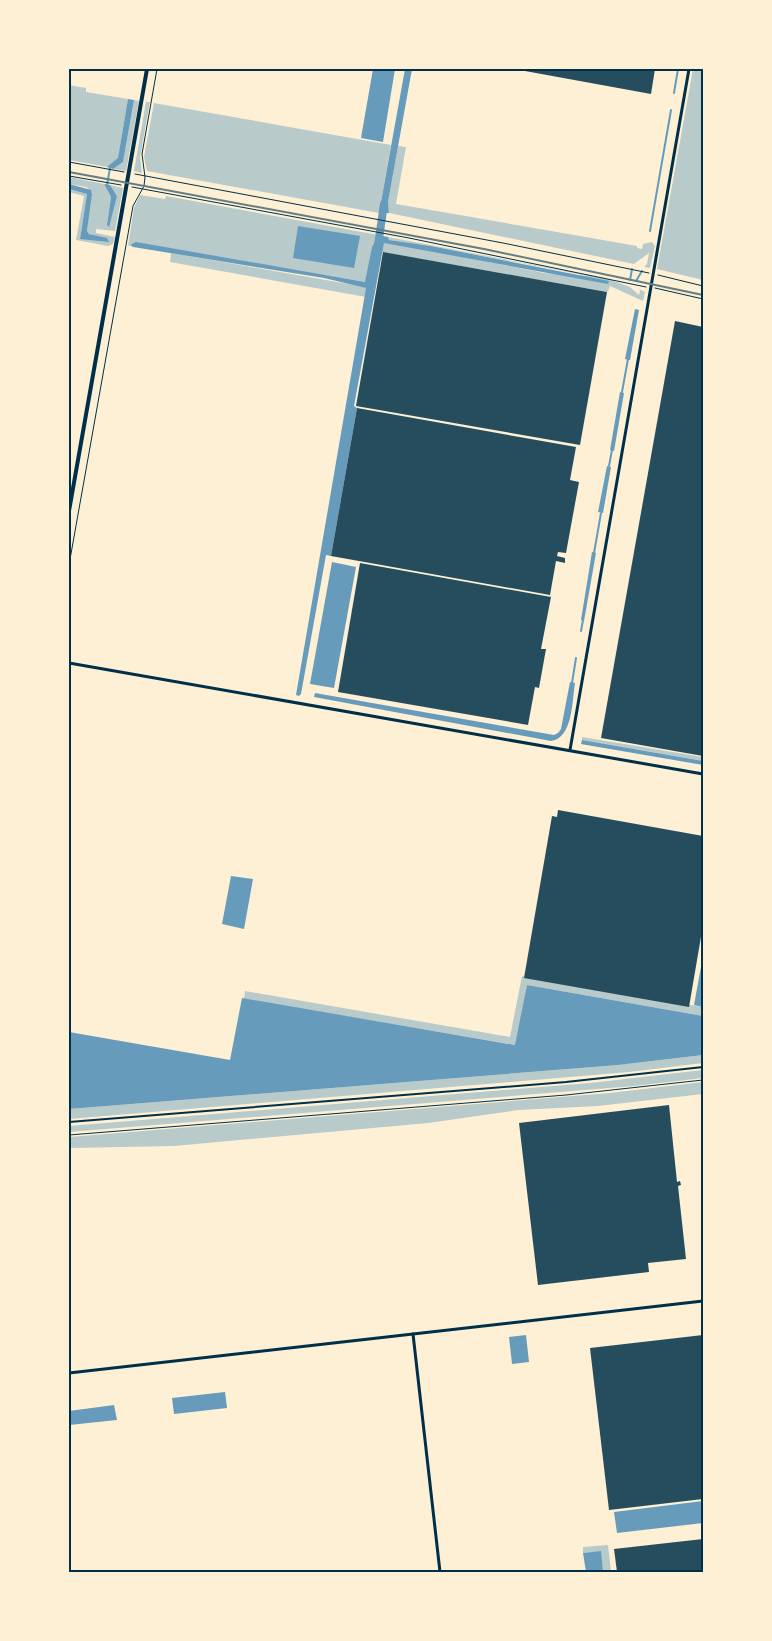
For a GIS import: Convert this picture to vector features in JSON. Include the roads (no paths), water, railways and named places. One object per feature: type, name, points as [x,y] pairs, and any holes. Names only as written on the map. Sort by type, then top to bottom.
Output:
[{"type":"street","points":[[69,511],[147,69]]},
{"type":"street","points":[[570,750],[689,69]]},
{"type":"street","points":[[69,663],[703,774]]},
{"type":"street","points":[[69,1373],[703,1301]]},
{"type":"street","points":[[413,1334],[440,1572]]},
{"type":"lane","points":[[69,1122],[556,1083],[703,1067]]},
{"type":"water","points":[[373,69],[395,69],[383,142],[361,138]]},
{"type":"water","points":[[405,69],[412,69],[388,202],[389,213],[379,213]]},
{"type":"water","points":[[128,99],[134,100],[123,162],[113,169],[107,167],[118,158]]},
{"type":"water","points":[[69,184],[91,190],[87,231],[89,234],[107,238],[109,242],[80,239],[87,194],[69,189]]},
{"type":"water","points":[[104,184],[110,185],[117,196],[109,227],[107,225],[111,197]]},
{"type":"water","points":[[298,226],[360,236],[354,268],[293,258]]},
{"type":"water","points":[[378,235],[388,237],[389,240],[431,246],[609,281],[608,284],[384,243],[354,406],[357,408],[331,556],[326,555],[301,694],[299,696],[296,695],[366,288],[324,278],[130,245],[136,242],[365,282],[372,247]]},
{"type":"water","points":[[635,309],[639,310],[630,360],[625,359]]},
{"type":"water","points":[[620,392],[624,393],[614,451],[610,450]]},
{"type":"water","points":[[607,466],[611,467],[603,513],[598,512]]},
{"type":"water","points":[[592,552],[596,553],[584,621],[581,620]]},
{"type":"water","points":[[332,562],[356,567],[334,688],[310,684]]},
{"type":"water","points":[[570,682],[575,683],[570,718],[564,733],[551,741],[314,697],[315,693],[554,735],[561,729]]},
{"type":"water","points":[[582,740],[703,761],[703,765],[581,744]]},
{"type":"water","points":[[231,876],[253,879],[244,929],[222,924]]},
{"type":"water","points":[[703,956],[703,1007],[694,1005]]},
{"type":"water","points":[[527,985],[703,1016],[703,1055],[618,1065],[69,1109],[69,1032],[230,1060],[242,998],[515,1045]]},
{"type":"water","points":[[526,1335],[529,1362],[512,1364],[509,1337]]},
{"type":"water","points":[[225,1392],[227,1408],[174,1414],[172,1398]]},
{"type":"water","points":[[114,1405],[117,1420],[69,1425],[69,1411]]},
{"type":"water","points":[[703,1501],[703,1523],[617,1533],[614,1512]]},
{"type":"water","points":[[601,1551],[603,1572],[586,1572],[583,1553]]},
{"type":"waterway","points":[[674,93],[678,69]]},
{"type":"waterway","points":[[650,231],[671,110]]},
{"type":"waterway","points":[[107,185],[110,168]]},
{"type":"waterway","points":[[378,245],[384,204]]},
{"type":"waterway","points":[[630,280],[632,269]]},
{"type":"waterway","points":[[636,281],[642,271]]},
{"type":"waterway","points":[[622,392],[628,359]]},
{"type":"waterway","points":[[609,466],[612,450]]},
{"type":"waterway","points":[[594,553],[601,513]]},
{"type":"waterway","points":[[581,631],[583,620]]},
{"type":"waterway","points":[[572,683],[576,658]]},
{"type":"railway","points":[[69,172],[484,249],[703,295]]}]
